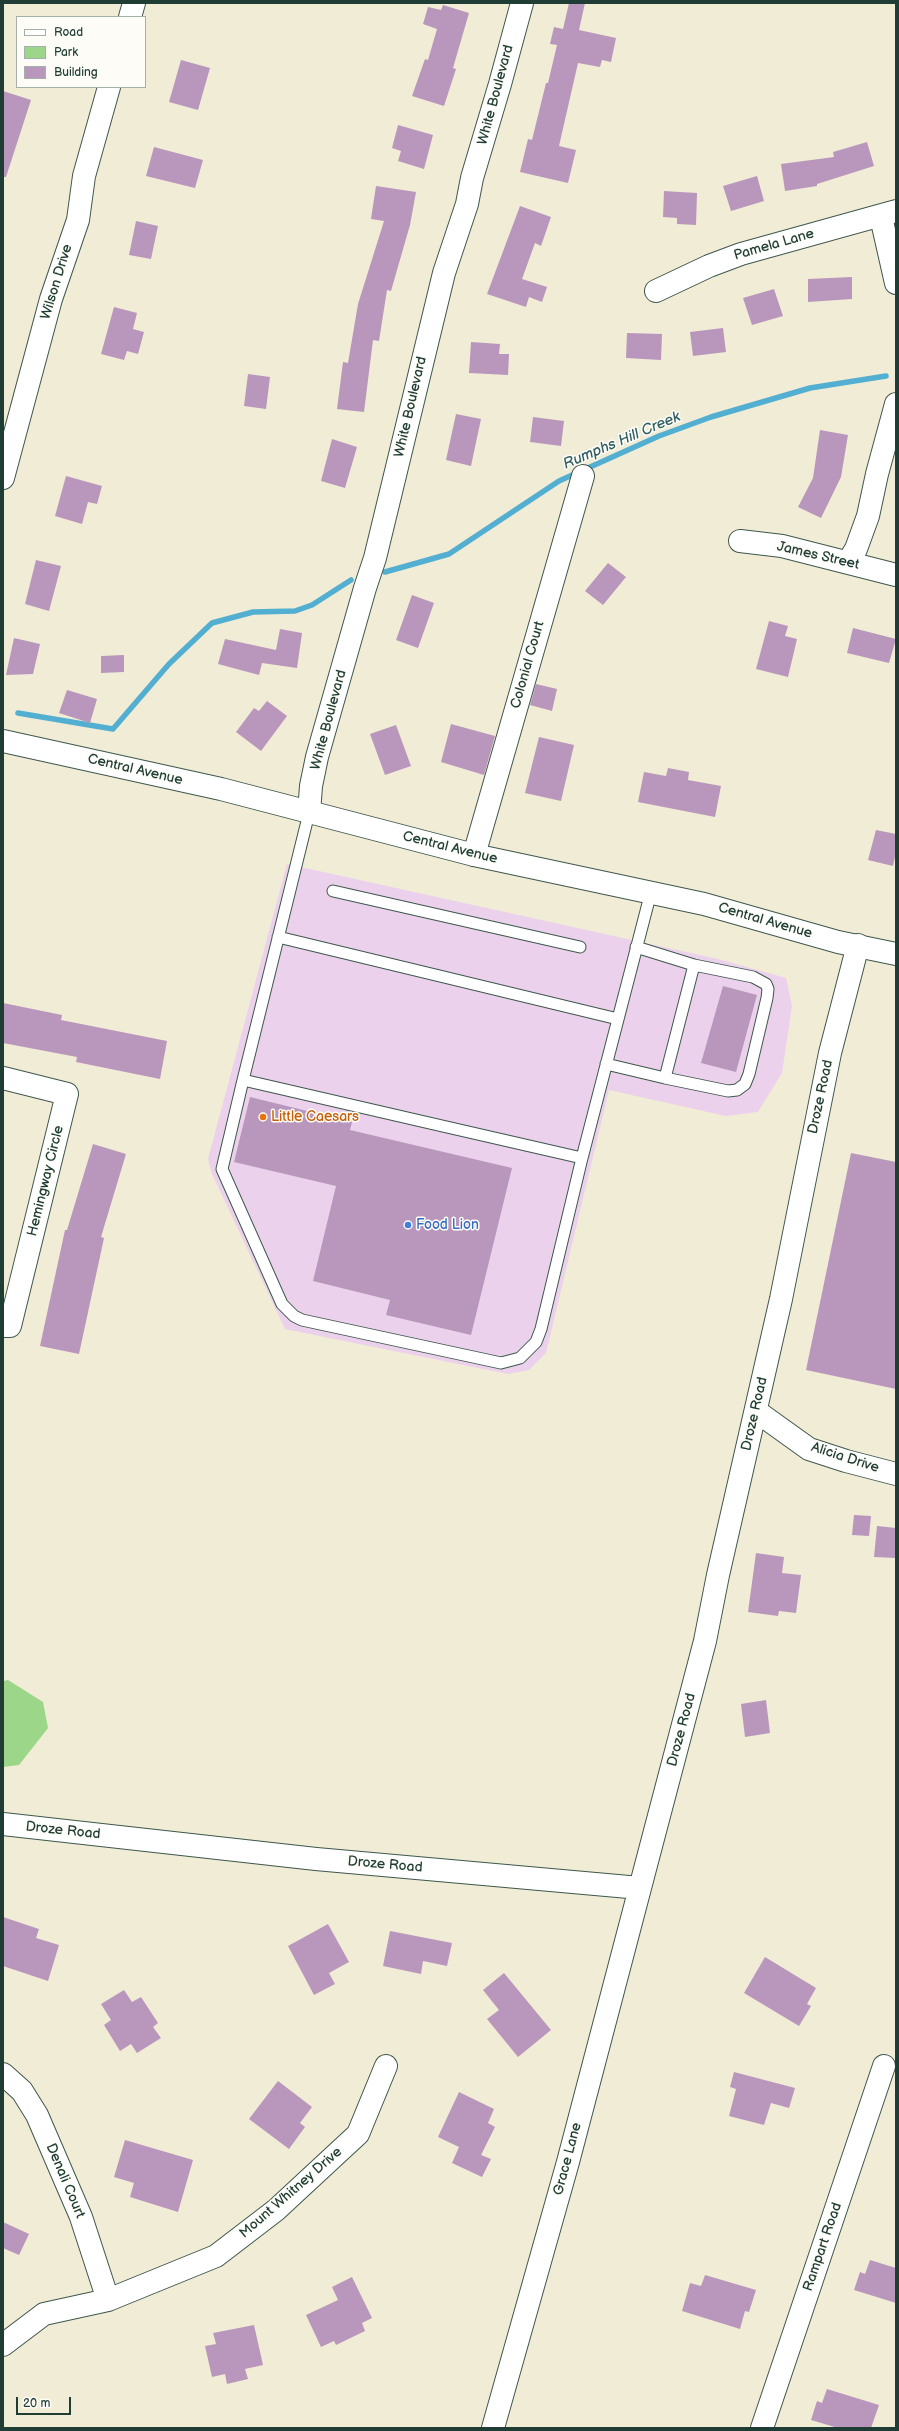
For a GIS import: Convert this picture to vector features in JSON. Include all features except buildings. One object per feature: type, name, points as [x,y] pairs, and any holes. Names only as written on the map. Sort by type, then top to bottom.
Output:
[{"type":"street","points":[[130,16],[134,3]]},
{"type":"street","name":"White Boulevard","points":[[309,813],[311,786],[317,757],[365,588],[376,558],[444,273],[467,204],[472,178],[522,3]]},
{"type":"street","name":"Wilson Drive","points":[[3,478],[51,299],[78,220],[84,176],[109,88]]},
{"type":"street","points":[[889,214],[896,283]]},
{"type":"street","name":"Pamela Lane","points":[[656,291],[709,266],[741,254],[889,214]]},
{"type":"street","points":[[848,562],[856,550],[868,516],[896,404]]},
{"type":"street","name":"Colonial Court","points":[[474,855],[583,476]]},
{"type":"street","name":"James Street","points":[[740,541],[782,546],[896,575]]},
{"type":"street","name":"Central Avenue","points":[[3,741],[221,789],[474,855],[704,904],[838,942],[896,954]]},
{"type":"street","name":"Droze Road","points":[[3,1824],[316,1858],[640,1888],[705,1641],[718,1574],[781,1299],[830,1053],[858,945]]},
{"type":"street","name":"Hemingway Circle","points":[[3,1078],[67,1094],[10,1326],[3,1326]]},
{"type":"street","name":"Alicia Drive","points":[[756,1411],[810,1449],[846,1461],[896,1474]]},
{"type":"street","name":"Grace Lane","points":[[493,2428],[568,2162],[640,1888]]},
{"type":"street","name":"Mount Whitney Drive","points":[[3,2345],[44,2314],[108,2300],[216,2256],[276,2210],[358,2134],[386,2066]]},
{"type":"street","name":"Rampart Road","points":[[762,2428],[884,2066]]},
{"type":"street","name":"Denali Court","points":[[3,2074],[22,2091],[37,2115],[82,2217],[108,2300]]},
{"type":"lane","points":[[309,813],[222,1169],[282,1304],[294,1316],[302,1320],[501,1363],[520,1358],[536,1342],[541,1329],[582,1158],[650,892]]},
{"type":"lane","points":[[333,891],[580,947]]},
{"type":"lane","points":[[278,937],[618,1019]]},
{"type":"lane","points":[[606,1064],[728,1091],[737,1090],[745,1084],[749,1074],[767,998],[768,989],[766,984],[753,977],[694,965],[636,948]]},
{"type":"lane","points":[[665,1078],[694,965]]},
{"type":"lane","points":[[243,1080],[582,1158]]},
{"type":"shaded area","points":[[287,864],[718,959],[786,978],[792,1006],[782,1073],[758,1112],[726,1116],[609,1090],[546,1353],[529,1370],[508,1374],[285,1329],[212,1174],[208,1159]]},
{"type":"green space","points":[[8,1680],[43,1702],[48,1728],[19,1765],[3,1767],[3,1681]]},
{"type":"waterway","name":"Rumphs Hill Creek","points":[[385,572],[449,554],[559,481],[659,436],[711,417],[810,388],[886,376]]},
{"type":"waterway","name":"Rumphs Hill Creek","points":[[18,713],[113,729],[169,664],[212,623],[253,612],[295,611],[312,605],[351,580]]},
{"type":"place","name":"Little Caesars","points":[[263,1117]]},
{"type":"place","name":"Food Lion","points":[[408,1225]]}]
